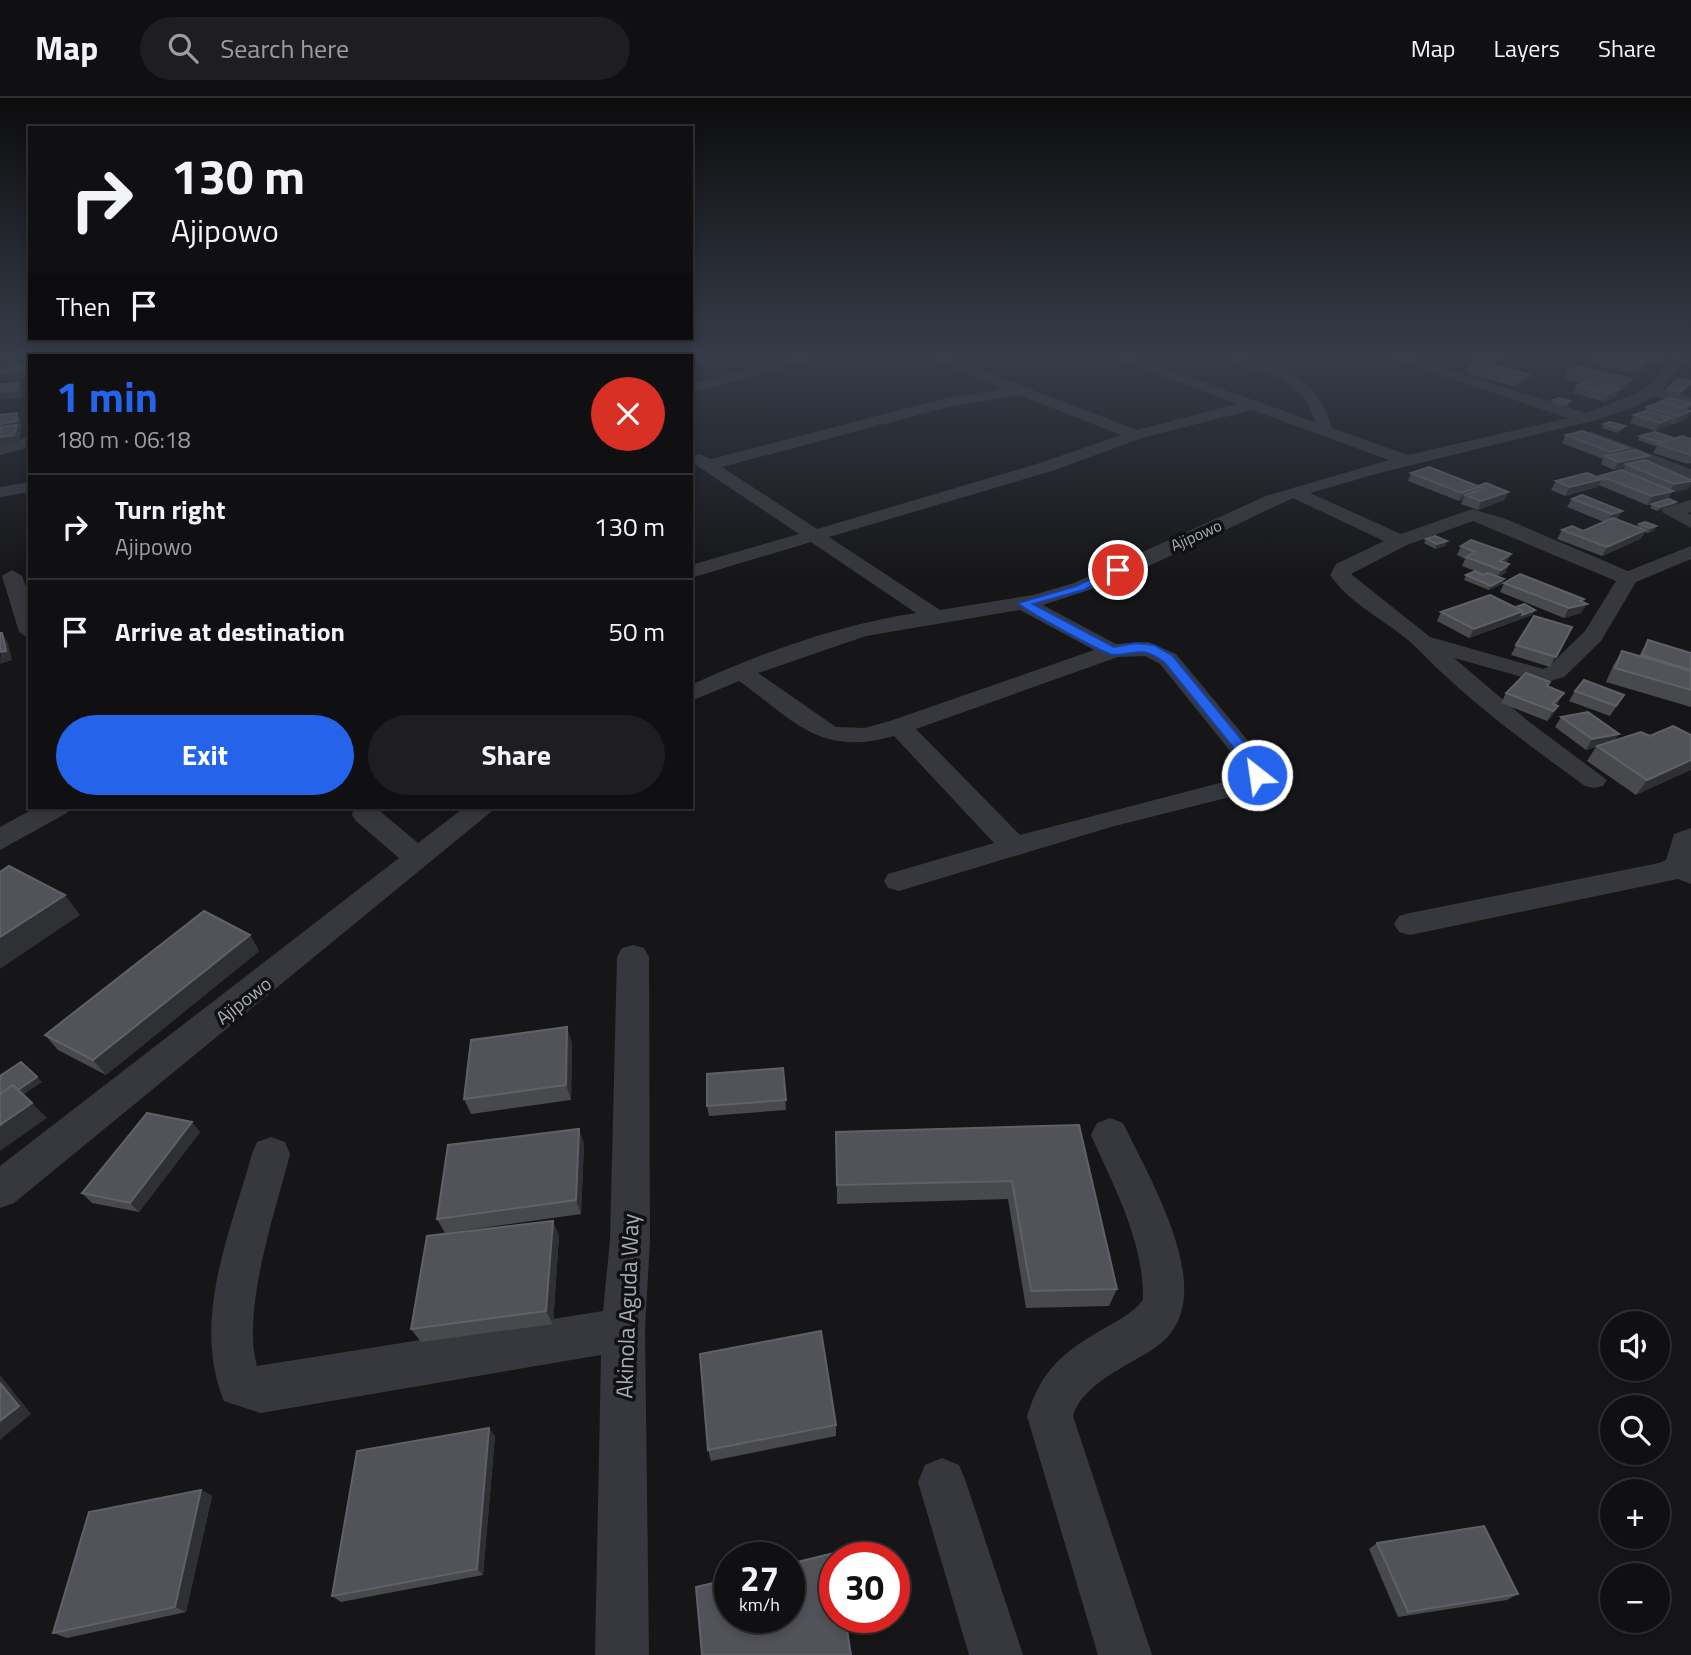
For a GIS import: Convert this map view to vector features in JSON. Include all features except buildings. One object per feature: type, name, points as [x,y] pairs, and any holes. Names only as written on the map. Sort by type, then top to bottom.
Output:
[{"type":"street","points":[[697,459],[824,431]]},
{"type":"street","points":[[1124,431],[1136,435]]},
{"type":"street","points":[[693,571],[814,533],[1049,466],[1153,431]]},
{"type":"street","points":[[1325,431],[1405,460]]},
{"type":"street","name":"Ajipowo","points":[[693,693],[800,647],[935,616],[1023,603],[1080,588],[1294,492],[1405,460],[1535,431]]},
{"type":"street","points":[[1575,431],[1691,475]]},
{"type":"street","points":[[0,450],[28,443]]},
{"type":"street","points":[[697,459],[814,533],[935,616]]},
{"type":"street","points":[[0,492],[28,488]]},
{"type":"street","points":[[1294,492],[1400,541]]},
{"type":"street","points":[[1691,506],[1671,512],[1691,522]]},
{"type":"street","points":[[1594,780],[1519,726],[1340,575],[1343,568],[1400,541],[1472,515],[1499,523],[1628,578]]},
{"type":"street","points":[[1422,642],[1524,673],[1555,675],[1574,659],[1617,603],[1628,578],[1691,552]]},
{"type":"street","points":[[12,576],[17,604],[28,628]]},
{"type":"street","points":[[1023,603],[1113,651]]},
{"type":"street","points":[[740,671],[828,733],[844,737],[865,737],[1113,651],[1136,646],[1154,649],[1168,659],[1256,766],[1257,775],[1248,784],[1104,820],[899,881]]},
{"type":"street","points":[[899,726],[1014,846]]},
{"type":"street","points":[[0,840],[54,809]]},
{"type":"street","points":[[368,809],[366,815],[377,826],[417,858]]},
{"type":"street","name":"Ajipowo","points":[[0,1190],[352,914],[417,858],[480,809]]},
{"type":"street","points":[[1410,925],[1667,872],[1687,859]]},
{"type":"street","name":"Akinola Aguda Way","points":[[622,1655],[623,1329],[630,1240],[633,957]]},
{"type":"street","points":[[1110,1135],[1162,1258],[1166,1289],[1158,1316],[1083,1367],[1056,1393],[1050,1416],[1125,1655]]},
{"type":"street","points":[[271,1154],[231,1313],[232,1366],[240,1385],[261,1390],[623,1329]]},
{"type":"street","points":[[942,1482],[996,1655]]},
{"type":"route","points":[[1118,570],[1080,588],[1023,603],[1113,651],[1136,646],[1154,649],[1168,659],[1256,766],[1257,775]]}]
